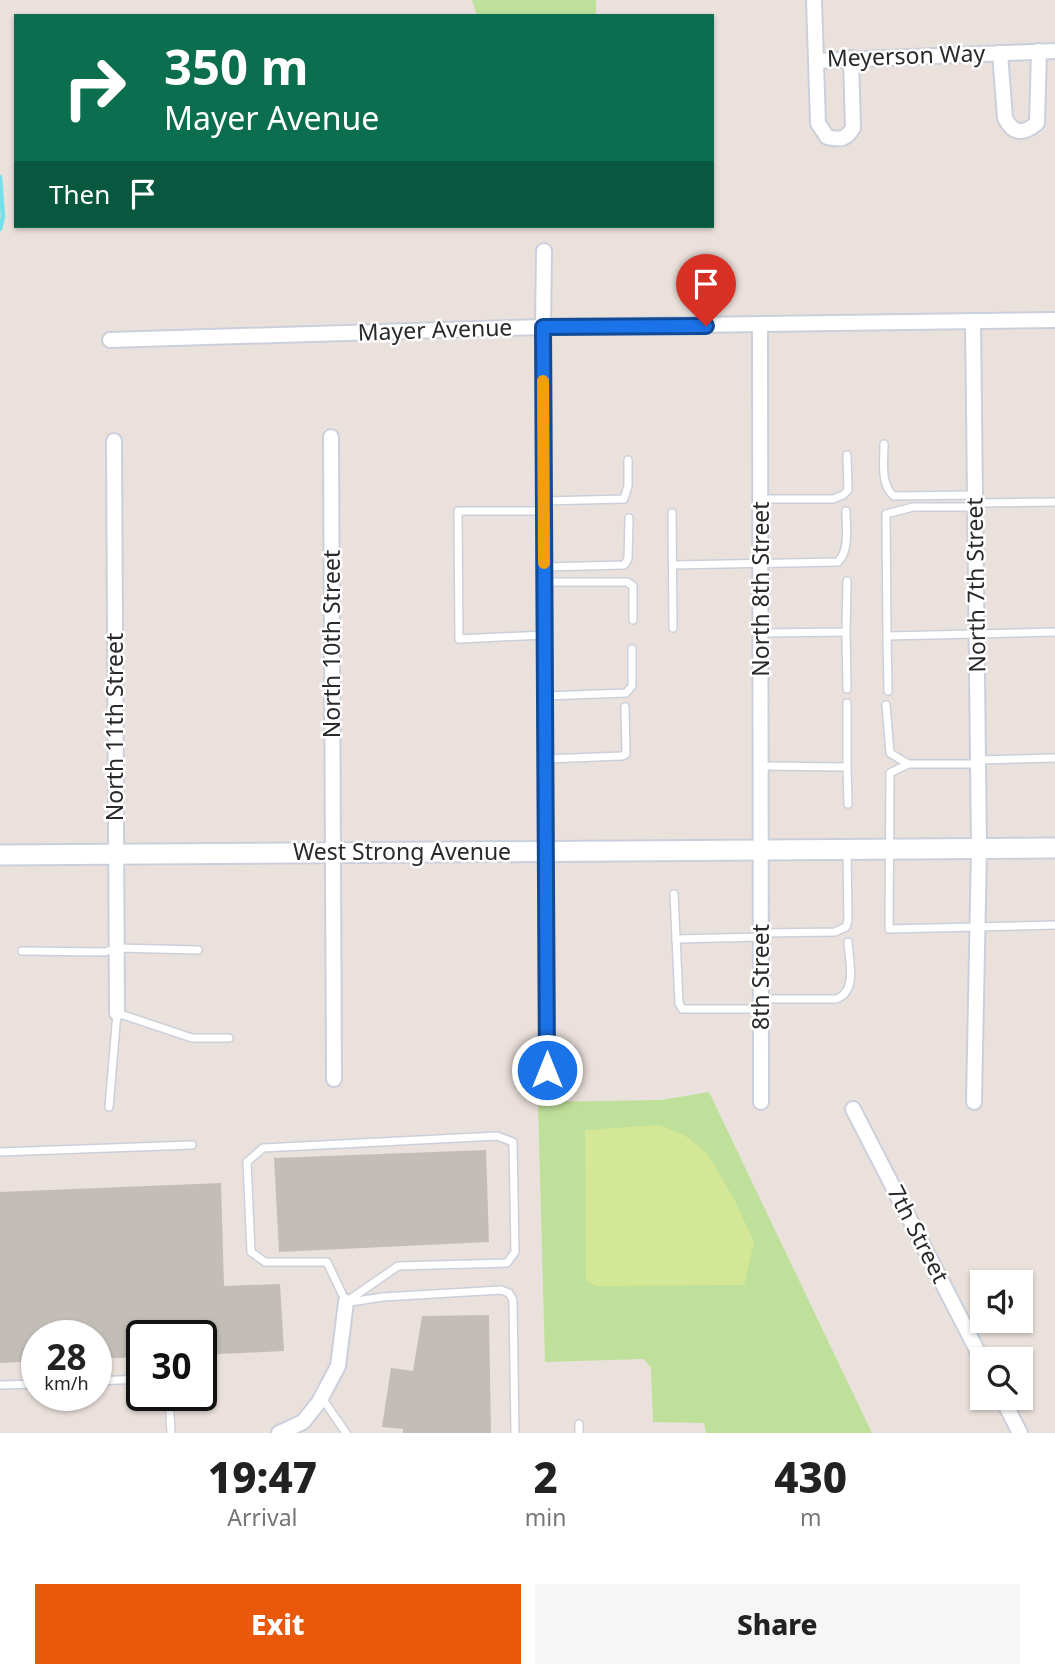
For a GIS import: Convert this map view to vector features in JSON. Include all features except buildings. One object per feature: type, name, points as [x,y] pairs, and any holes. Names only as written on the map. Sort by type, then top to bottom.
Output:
[{"type":"street","name":"Meyerson Way","points":[[814,0],[816,61],[1055,51]]},
{"type":"street","points":[[1000,53],[1005,118],[1010,128],[1016,132],[1024,132],[1037,123],[1039,51]]},
{"type":"street","points":[[816,61],[818,123],[827,137],[838,140],[849,136],[855,122],[851,58]]},
{"type":"street","points":[[544,251],[547,1070]]},
{"type":"street","name":"Mayer Avenue","points":[[110,340],[543,327],[1055,320]]},
{"type":"street","name":"North 7th Street","points":[[973,321],[979,848]]},
{"type":"street","name":"North 8th Street","points":[[760,325],[761,852]]},
{"type":"street","name":"North 10th Street","points":[[331,437],[334,1079]]},
{"type":"street","name":"North 11th Street","points":[[114,441],[117,1013]]},
{"type":"street","points":[[974,1102],[979,848]]},
{"type":"street","name":"West Strong Avenue","points":[[0,855],[1055,848]]},
{"type":"street","name":"8th Street","points":[[761,852],[761,1102]]},
{"type":"street","name":"7th Street","points":[[853,1109],[975,1347]]},
{"type":"street","points":[[278,1433],[303,1422],[322,1398],[338,1366],[346,1302]]},
{"type":"street","points":[[1008,1410],[1020,1433]]},
{"type":"lane","points":[[884,444],[885,481],[888,491],[894,496],[975,502],[1055,502]]},
{"type":"lane","points":[[761,499],[833,499],[843,495],[848,490],[847,455]]},
{"type":"lane","points":[[544,635],[459,639],[458,511],[624,499],[628,486],[628,460]]},
{"type":"lane","points":[[888,691],[886,514],[913,507],[975,502]]},
{"type":"lane","points":[[673,565],[838,562],[844,556],[846,548],[846,511]]},
{"type":"lane","points":[[672,513],[673,628]]},
{"type":"lane","points":[[544,575],[624,565],[628,559],[629,518]]},
{"type":"lane","points":[[544,575],[627,582],[633,586],[633,620]]},
{"type":"lane","points":[[846,581],[847,689]]},
{"type":"lane","points":[[761,633],[846,632]]},
{"type":"lane","points":[[887,636],[1055,632]]},
{"type":"lane","points":[[545,696],[626,693],[632,686],[632,649]]},
{"type":"lane","points":[[847,703],[848,804]]},
{"type":"lane","points":[[886,705],[890,753],[908,764]]},
{"type":"lane","points":[[545,759],[626,754],[625,707]]},
{"type":"lane","points":[[1055,758],[908,764],[890,773],[889,850],[890,929],[1055,925]]},
{"type":"lane","points":[[761,766],[847,767]]},
{"type":"lane","points":[[676,939],[835,932],[846,927],[847,850]]},
{"type":"lane","points":[[674,894],[679,1003],[682,1009],[836,999],[848,991],[848,942]]},
{"type":"lane","points":[[22,951],[106,952],[117,948],[198,950]]},
{"type":"lane","points":[[108,1107],[117,1013],[192,1038],[229,1038]]},
{"type":"lane","points":[[498,1136],[513,1142],[515,1252],[507,1263],[398,1266],[346,1302],[327,1262],[265,1262],[251,1252],[247,1162],[263,1148],[498,1136]]},
{"type":"lane","points":[[0,1152],[192,1145]]},
{"type":"lane","points":[[346,1302],[488,1290],[509,1293],[513,1300],[515,1433]]},
{"type":"lane","points":[[0,1385],[21,1384]]},
{"type":"lane","points":[[322,1398],[346,1433]]},
{"type":"lane","points":[[170,1411],[171,1433]]},
{"type":"lane","points":[[579,1424],[579,1433]]},
{"type":"green space","points":[[472,0],[596,0],[596,14],[476,14]]},
{"type":"green space","points":[[709,1092],[872,1433],[706,1433],[704,1423],[653,1422],[651,1368],[644,1359],[545,1362],[538,1102],[661,1100]]},
{"type":"green space","points":[[659,1125],[684,1135],[706,1152],[734,1199],[754,1242],[744,1285],[596,1286],[586,1280],[585,1130]]},
{"type":"waterway","points":[[0,177],[3,217],[0,229]]},
{"type":"slow traffic","points":[[543,381],[544,563]]},
{"type":"route","points":[[547,1070],[543,327],[706,326]]}]
